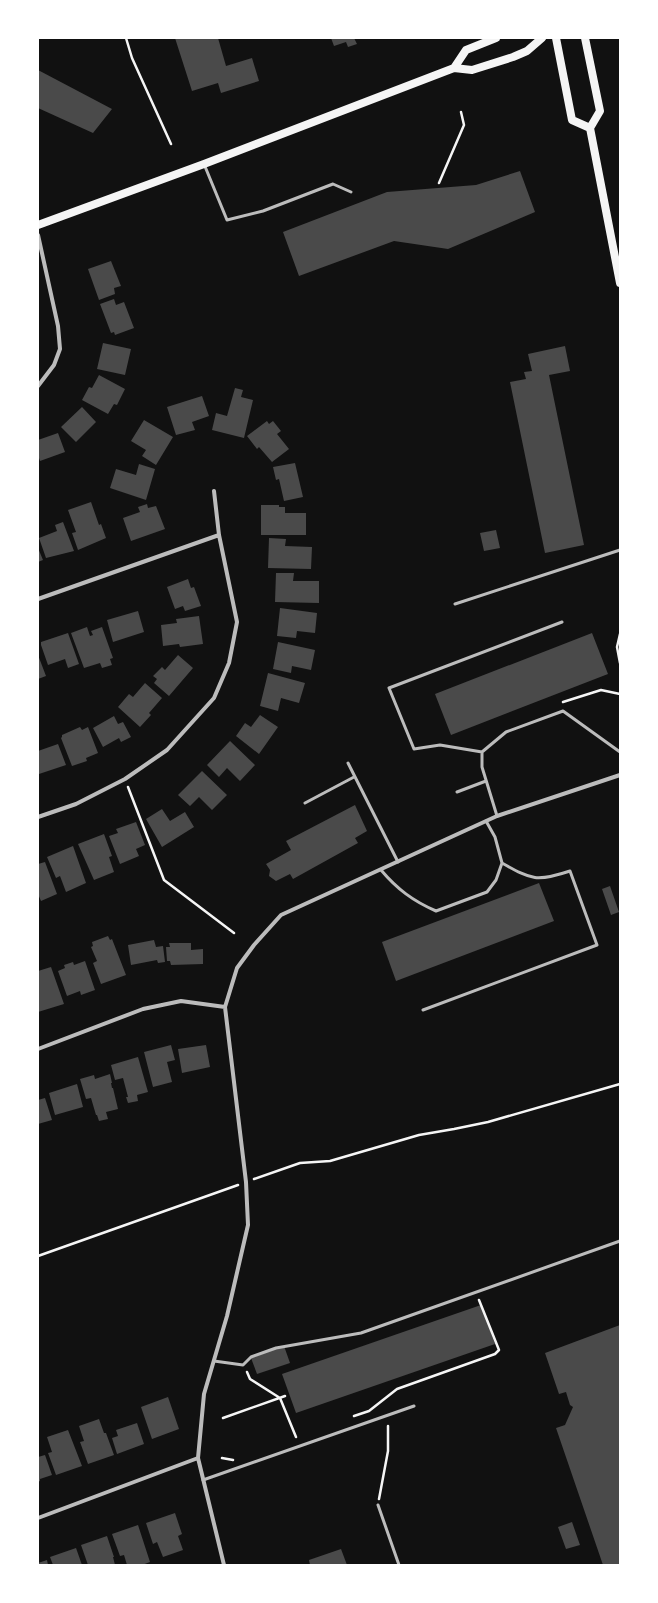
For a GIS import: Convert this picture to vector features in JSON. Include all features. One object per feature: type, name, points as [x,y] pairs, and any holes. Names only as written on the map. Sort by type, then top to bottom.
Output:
[{"type":"main road","points":[[454,68],[466,50],[496,38]]},
{"type":"main road","points":[[38,225],[204,164],[454,68],[472,70],[513,57],[527,51],[542,38]]},
{"type":"main road","points":[[556,38],[572,120],[590,128]]},
{"type":"main road","points":[[585,38],[600,111],[590,128],[620,283]]},
{"type":"street","points":[[38,235],[58,326],[60,349],[54,365],[38,386]]},
{"type":"street","points":[[38,817],[76,804],[125,779],[167,750],[214,698],[229,663],[237,622],[219,535],[214,491]]},
{"type":"street","points":[[38,599],[219,535]]},
{"type":"street","points":[[224,1565],[198,1458],[204,1394],[227,1316],[248,1225],[246,1182],[225,1007],[237,968],[254,945],[281,915],[497,816],[620,775]]},
{"type":"street","points":[[38,1049],[143,1009],[181,1001],[225,1007]]},
{"type":"street","points":[[38,1518],[198,1458]]},
{"type":"lane","points":[[204,164],[227,220],[263,211],[333,184],[351,192]]},
{"type":"lane","points":[[455,604],[620,550]]},
{"type":"lane","points":[[482,752],[440,744],[414,749],[389,688],[562,622]]},
{"type":"lane","points":[[482,752],[506,732],[563,711],[620,752]]},
{"type":"lane","points":[[482,752],[482,768],[497,816]]},
{"type":"lane","points":[[348,763],[398,862]]},
{"type":"lane","points":[[305,803],[354,777]]},
{"type":"lane","points":[[457,792],[486,781]]},
{"type":"lane","points":[[380,870],[393,884],[418,903],[436,911],[487,892],[496,880],[502,863],[495,837],[486,821]]},
{"type":"lane","points":[[423,1010],[597,945],[570,871],[549,878],[531,878],[502,863]]},
{"type":"lane","points":[[214,1361],[243,1364],[251,1357],[276,1348],[361,1333],[620,1241]]},
{"type":"lane","points":[[203,1480],[414,1406]]},
{"type":"lane","points":[[378,1505],[399,1565]]},
{"type":"path","points":[[126,38],[132,58],[171,144]]},
{"type":"path","points":[[439,183],[464,125],[461,112]]},
{"type":"path","points":[[620,634],[617,647],[620,664]]},
{"type":"path","points":[[557,704],[600,690],[620,694]]},
{"type":"path","points":[[125,779],[164,880],[234,934]]},
{"type":"path","points":[[257,1178],[300,1163],[330,1161],[419,1135],[488,1122],[620,1084]]},
{"type":"path","points":[[38,1256],[242,1183]]},
{"type":"path","points":[[347,1419],[369,1411],[397,1389],[495,1354],[499,1350],[476,1292]]},
{"type":"path","points":[[243,1364],[250,1379],[280,1398],[296,1437]]},
{"type":"path","points":[[224,1418],[285,1396]]},
{"type":"path","points":[[378,1505],[388,1451],[388,1426]]},
{"type":"path","points":[[289,1440],[303,1434]]},
{"type":"path","points":[[222,1458],[232,1460],[239,1457]]},
{"type":"building","points":[[175,38],[218,38],[226,66],[252,58],[259,81],[221,93],[218,83],[192,91]]},
{"type":"building","points":[[331,38],[354,38],[357,44],[348,47],[346,42],[334,46]]},
{"type":"building","points":[[38,70],[112,109],[93,133],[38,108]]},
{"type":"building","points":[[520,171],[535,212],[448,249],[394,241],[299,276],[283,232],[387,192],[476,185]]},
{"type":"building","points":[[111,261],[121,286],[114,288],[115,294],[99,300],[88,269]]},
{"type":"building","points":[[114,299],[116,305],[124,302],[134,328],[115,335],[114,332],[111,333],[100,304]]},
{"type":"building","points":[[103,343],[131,349],[125,375],[97,369]]},
{"type":"building","points":[[565,346],[570,371],[549,375],[584,545],[545,553],[510,382],[526,379],[524,372],[532,371],[528,354]]},
{"type":"building","points":[[99,375],[125,389],[117,405],[114,404],[108,414],[82,400],[89,387],[92,388]]},
{"type":"building","points":[[235,388],[243,390],[241,397],[253,400],[244,438],[212,430],[216,413],[227,416]]},
{"type":"building","points":[[202,396],[209,416],[192,422],[195,430],[176,435],[167,407]]},
{"type":"building","points":[[82,407],[96,422],[76,442],[61,427]]},
{"type":"building","points":[[144,420],[173,437],[156,465],[142,456],[146,450],[131,441]]},
{"type":"building","points":[[267,421],[269,424],[273,421],[281,431],[277,434],[289,449],[272,462],[259,447],[257,449],[247,436]]},
{"type":"building","points":[[58,433],[65,452],[40,461],[38,455],[38,440]]},
{"type":"building","points":[[295,463],[303,497],[284,501],[279,479],[276,480],[273,467]]},
{"type":"building","points":[[139,464],[155,469],[146,500],[110,488],[116,469],[136,475]]},
{"type":"building","points":[[91,502],[99,525],[101,524],[106,538],[78,550],[72,533],[76,532],[68,510]]},
{"type":"building","points":[[147,504],[148,508],[156,506],[165,529],[131,541],[123,518],[140,512],[138,507]]},
{"type":"building","points":[[261,505],[279,505],[279,507],[285,507],[285,513],[306,513],[306,535],[261,535]]},
{"type":"building","points":[[63,522],[74,551],[46,558],[39,538],[57,531],[55,525]]},
{"type":"building","points":[[496,530],[500,548],[484,551],[480,533]]},
{"type":"building","points":[[269,538],[286,539],[285,546],[312,547],[311,569],[268,568]]},
{"type":"building","points":[[38,548],[43,560],[38,562]]},
{"type":"building","points":[[276,573],[294,573],[293,581],[319,581],[319,603],[275,602]]},
{"type":"building","points":[[188,579],[191,588],[194,587],[201,606],[185,611],[183,606],[175,609],[167,587]]},
{"type":"building","points":[[280,608],[317,613],[315,633],[297,631],[296,638],[277,636]]},
{"type":"building","points":[[138,611],[144,632],[113,642],[107,620]]},
{"type":"building","points":[[199,616],[203,644],[180,647],[179,644],[163,646],[161,625],[177,623],[176,619]]},
{"type":"building","points":[[87,627],[90,636],[93,635],[91,631],[102,627],[113,658],[110,659],[112,665],[102,668],[100,663],[84,668],[71,633]]},
{"type":"building","points":[[68,633],[79,664],[68,668],[65,659],[48,665],[41,642]]},
{"type":"building","points":[[592,633],[608,674],[451,735],[435,694]]},
{"type":"building","points":[[278,642],[315,650],[311,670],[292,666],[291,673],[273,669]]},
{"type":"building","points":[[38,655],[46,676],[38,679]]},
{"type":"building","points":[[178,655],[193,668],[169,696],[154,683],[157,679],[153,676],[162,667],[165,670]]},
{"type":"building","points":[[268,673],[305,683],[299,703],[281,698],[278,711],[260,706]]},
{"type":"building","points":[[145,683],[162,698],[149,713],[151,715],[140,727],[118,707],[129,694],[133,697]]},
{"type":"building","points":[[260,715],[278,727],[259,754],[236,736],[245,723],[251,727]]},
{"type":"building","points":[[114,716],[118,724],[123,722],[131,737],[121,742],[119,738],[103,747],[93,728]]},
{"type":"building","points":[[80,727],[82,730],[88,727],[98,753],[86,758],[87,761],[72,766],[61,738],[62,735]]},
{"type":"building","points":[[230,741],[255,765],[240,781],[227,768],[219,777],[207,765]]},
{"type":"building","points":[[58,744],[66,765],[39,774],[38,751]]},
{"type":"building","points":[[202,771],[227,795],[212,810],[199,797],[190,806],[178,795]]},
{"type":"building","points":[[355,805],[367,831],[355,838],[358,843],[293,879],[290,874],[276,881],[269,876],[270,870],[266,864],[291,850],[286,841]]},
{"type":"building","points":[[162,809],[170,821],[185,812],[194,827],[162,847],[146,819]]},
{"type":"building","points":[[136,822],[145,845],[136,849],[139,856],[120,864],[109,836],[118,833],[116,829]]},
{"type":"building","points":[[104,834],[112,856],[109,857],[114,872],[94,880],[78,844]]},
{"type":"building","points":[[73,846],[86,883],[66,892],[60,876],[56,878],[47,857]]},
{"type":"building","points":[[45,862],[57,894],[41,901],[38,894],[38,864]]},
{"type":"building","points":[[539,883],[554,921],[396,981],[382,942]]},
{"type":"building","points":[[610,886],[619,912],[611,915],[602,889]]},
{"type":"building","points":[[108,936],[110,940],[112,939],[126,975],[101,984],[93,963],[97,961],[91,947],[93,946],[92,942]]},
{"type":"building","points":[[154,940],[156,947],[163,946],[165,962],[158,963],[157,960],[131,965],[128,945]]},
{"type":"building","points":[[169,943],[191,943],[191,950],[203,949],[203,964],[171,965],[170,961],[167,961],[166,947],[170,947]]},
{"type":"building","points":[[85,961],[95,990],[81,995],[80,991],[67,996],[58,971],[65,968],[64,965],[73,962],[74,965]]},
{"type":"building","points":[[51,967],[64,1004],[38,1012],[38,971]]},
{"type":"building","points":[[171,1045],[175,1060],[167,1062],[172,1082],[153,1087],[144,1052]]},
{"type":"building","points":[[206,1045],[210,1067],[182,1073],[178,1049]]},
{"type":"building","points":[[138,1057],[148,1092],[137,1095],[138,1101],[128,1103],[123,1078],[115,1080],[111,1065]]},
{"type":"building","points":[[110,1074],[118,1109],[106,1112],[108,1119],[99,1121],[91,1098],[86,1099],[80,1079],[94,1075],[95,1079]]},
{"type":"building","points":[[77,1084],[83,1107],[55,1115],[49,1093]]},
{"type":"building","points":[[45,1098],[52,1120],[38,1124],[38,1100]]},
{"type":"building","points":[[481,1305],[495,1344],[296,1413],[282,1374]]},
{"type":"building","points":[[620,1325],[620,1565],[603,1565],[556,1428],[565,1425],[573,1407],[570,1405],[566,1392],[559,1394],[545,1353]]},
{"type":"building","points":[[284,1346],[290,1363],[257,1374],[251,1358]]},
{"type":"building","points":[[168,1397],[179,1429],[152,1439],[141,1407]]},
{"type":"building","points":[[99,1419],[114,1455],[88,1464],[80,1442],[84,1441],[79,1426]]},
{"type":"building","points":[[137,1423],[144,1444],[117,1454],[112,1438],[118,1436],[116,1430]]},
{"type":"building","points":[[68,1430],[82,1466],[56,1475],[48,1453],[52,1452],[47,1437]]},
{"type":"building","points":[[45,1455],[52,1475],[40,1479],[38,1482],[38,1457]]},
{"type":"building","points":[[175,1513],[182,1534],[178,1536],[183,1550],[163,1557],[157,1542],[153,1544],[146,1523]]},
{"type":"building","points":[[572,1522],[580,1545],[566,1549],[558,1527]]},
{"type":"building","points":[[138,1525],[150,1562],[142,1565],[127,1565],[124,1555],[120,1556],[112,1534]]},
{"type":"building","points":[[107,1536],[115,1565],[88,1565],[81,1545]]},
{"type":"building","points":[[76,1548],[82,1565],[53,1565],[50,1557]]},
{"type":"building","points":[[341,1549],[347,1565],[310,1565],[309,1560]]},
{"type":"building","points":[[47,1560],[48,1565],[38,1565],[38,1563]]}]
